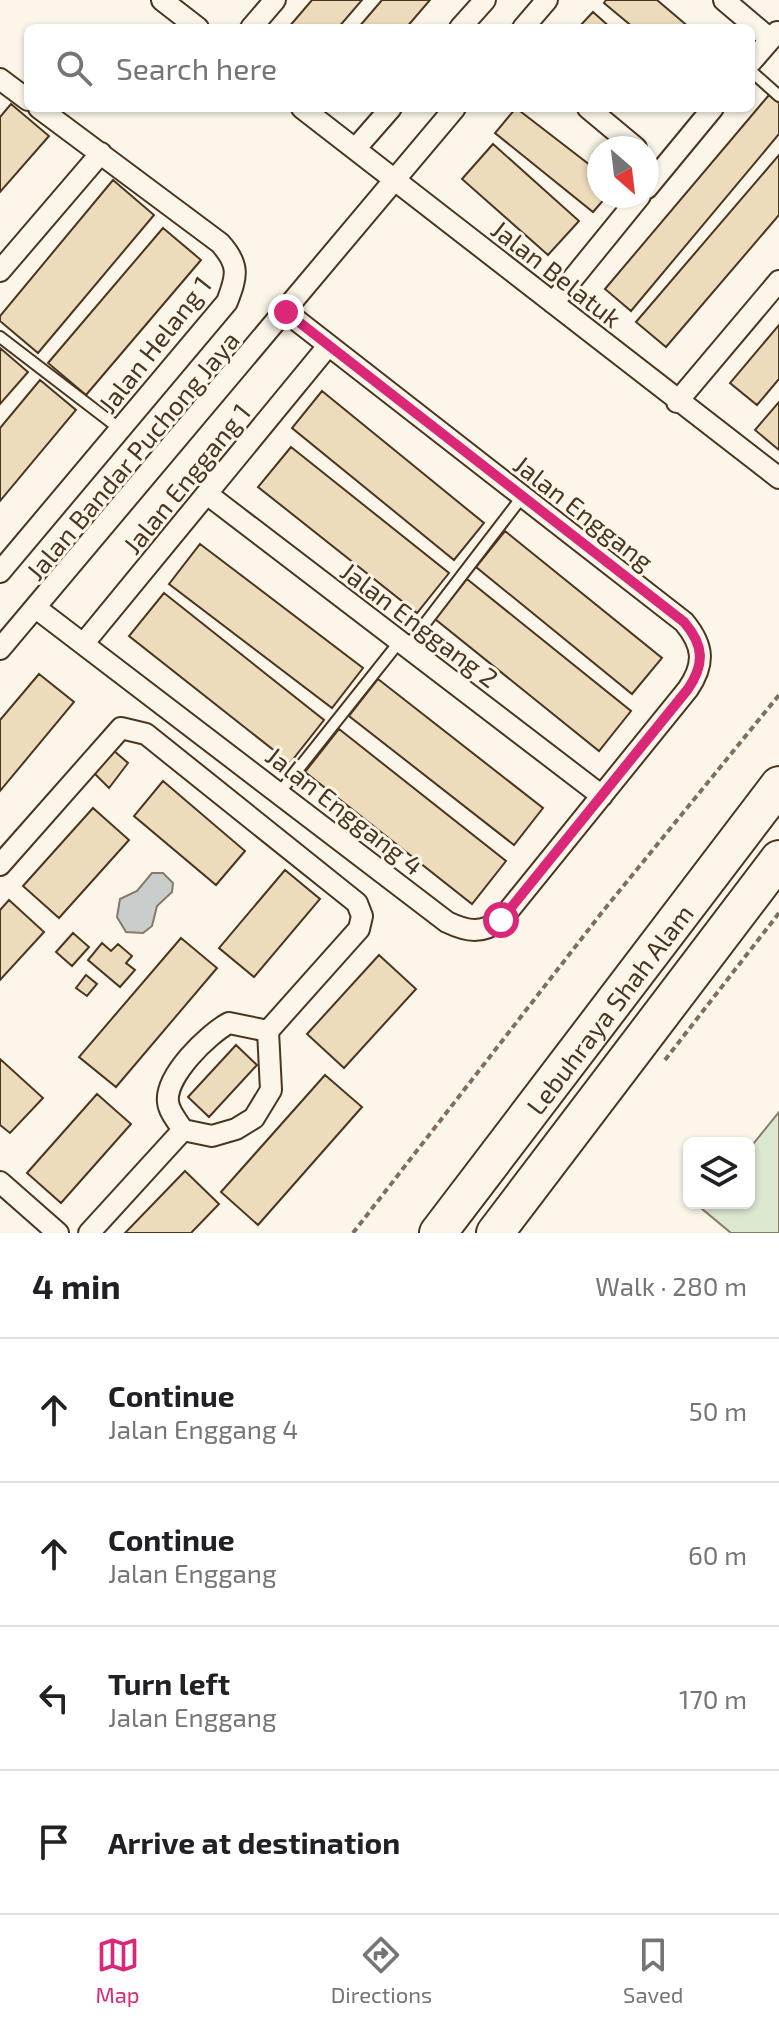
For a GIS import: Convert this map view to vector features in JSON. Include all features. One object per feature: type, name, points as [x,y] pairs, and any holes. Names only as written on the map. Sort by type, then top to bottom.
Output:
[{"type":"highway","name":"Lebuhraya Shah Alam","points":[[438,1233],[779,785]]},
{"type":"highway","name":"Lebuhraya Shah Alam","points":[[495,1233],[779,859]]},
{"type":"street","points":[[162,0],[193,24]]},
{"type":"street","points":[[254,24],[275,0]]},
{"type":"street","points":[[464,24],[485,0]]},
{"type":"street","points":[[526,24],[547,0]]},
{"type":"street","points":[[724,0],[775,34],[755,57]]},
{"type":"street","points":[[0,79],[24,97]]},
{"type":"street","name":"Jalan Helang 1","points":[[0,572],[227,302],[238,273],[232,257],[220,243],[45,112]]},
{"type":"street","name":"Jalan Belatuk","points":[[307,112],[677,402],[779,478]]},
{"type":"street","points":[[356,148],[388,112]]},
{"type":"street","name":"Jalan Bandar Puchong Jaya","points":[[0,649],[452,112]]},
{"type":"street","points":[[593,112],[622,136]]},
{"type":"street","points":[[659,159],[709,112]]},
{"type":"street","points":[[0,271],[101,153]]},
{"type":"street","points":[[553,303],[630,208]]},
{"type":"street","points":[[677,402],[779,281]]},
{"type":"street","name":"Jalan Enggang","points":[[286,312],[684,622],[700,647],[701,662],[697,676],[602,796]]},
{"type":"street","name":"Jalan Enggang 1","points":[[84,643],[328,346]]},
{"type":"street","name":"Jalan Enggang 2","points":[[207,494],[602,796]]},
{"type":"street","name":"Jalan Enggang 4","points":[[36,608],[447,922],[475,932],[489,929],[501,920],[602,796]]},
{"type":"street","points":[[0,864],[121,728],[146,734],[357,903],[362,916],[359,929],[268,1031],[271,1090],[254,1118],[236,1129],[212,1136],[183,1130],[168,1103],[169,1087],[199,1046],[229,1023],[268,1031]]},
{"type":"street","points":[[89,1233],[183,1130]]},
{"type":"street","points":[[0,1182],[58,1233]]},
{"type":"lane","points":[[755,75],[779,96]]},
{"type":"lane","points":[[0,337],[120,429]]},
{"type":"lane","points":[[280,792],[522,497]]},
{"type":"path","points":[[353,1233],[603,911],[779,695]]},
{"type":"green space","points":[[779,1112],[779,1233],[731,1233],[702,1209],[755,1209],[755,1142]]},
{"type":"shaded area","points":[[152,873],[163,873],[173,883],[172,892],[157,906],[152,926],[143,933],[126,932],[117,917],[120,899],[137,891]]},
{"type":"building","points":[[312,0],[362,0],[341,24],[291,24]]},
{"type":"building","points":[[382,0],[430,0],[409,24],[361,24]]},
{"type":"building","points":[[606,0],[657,0],[685,24],[629,24],[604,3]]},
{"type":"building","points":[[593,12],[606,24],[582,24]]},
{"type":"building","points":[[769,95],[779,103],[779,134],[631,311],[605,289]]},
{"type":"building","points":[[11,104],[49,136],[0,192],[0,117]]},
{"type":"building","points":[[513,112],[521,112],[587,163],[587,207],[495,133]]},
{"type":"building","points":[[493,144],[579,221],[548,255],[462,179]]},
{"type":"building","points":[[779,155],[779,215],[666,347],[636,322]]},
{"type":"building","points":[[113,180],[154,215],[38,353],[0,321],[0,316]]},
{"type":"building","points":[[163,228],[201,260],[86,395],[48,363]]},
{"type":"building","points":[[779,325],[779,379],[757,405],[730,383]]},
{"type":"building","points":[[0,348],[28,372],[0,404]]},
{"type":"building","points":[[40,380],[76,410],[0,501],[0,428]]},
{"type":"building","points":[[322,391],[484,523],[454,560],[292,428]]},
{"type":"building","points":[[779,402],[779,450],[755,430]]},
{"type":"building","points":[[291,447],[449,573],[417,613],[258,487]]},
{"type":"building","points":[[505,531],[662,658],[632,694],[476,567]]},
{"type":"building","points":[[200,544],[363,668],[332,708],[169,584]]},
{"type":"building","points":[[467,579],[631,711],[599,751],[435,619]]},
{"type":"building","points":[[164,593],[324,720],[290,763],[129,636]]},
{"type":"building","points":[[39,674],[74,702],[0,791],[0,720]]},
{"type":"building","points":[[378,679],[543,808],[514,845],[349,716]]},
{"type":"building","points":[[339,729],[506,861],[472,904],[305,772]]},
{"type":"building","points":[[113,750],[128,763],[109,788],[93,772]]},
{"type":"building","points":[[163,781],[245,851],[216,885],[134,816]]},
{"type":"building","points":[[93,808],[129,840],[59,918],[23,886]]},
{"type":"building","points":[[285,870],[320,899],[254,977],[219,948]]},
{"type":"building","points":[[9,900],[44,932],[0,980],[0,910]]},
{"type":"building","points":[[73,933],[89,947],[72,966],[56,952]]},
{"type":"building","points":[[181,938],[217,968],[116,1087],[79,1057]]},
{"type":"building","points":[[102,943],[111,951],[118,944],[132,956],[126,963],[135,970],[120,987],[88,960]]},
{"type":"building","points":[[379,955],[416,989],[344,1068],[307,1034]]},
{"type":"building","points":[[86,975],[97,984],[87,996],[76,988]]},
{"type":"building","points":[[236,1045],[257,1065],[209,1117],[188,1097]]},
{"type":"building","points":[[0,1059],[43,1098],[10,1133],[0,1125]]},
{"type":"building","points":[[325,1075],[362,1107],[258,1225],[221,1192]]},
{"type":"building","points":[[97,1094],[131,1124],[61,1203],[27,1173]]},
{"type":"building","points":[[185,1171],[219,1204],[191,1233],[125,1233]]},
{"type":"route","points":[[286,312],[684,622],[700,647],[701,662],[697,676],[688,689],[501,920]]}]
